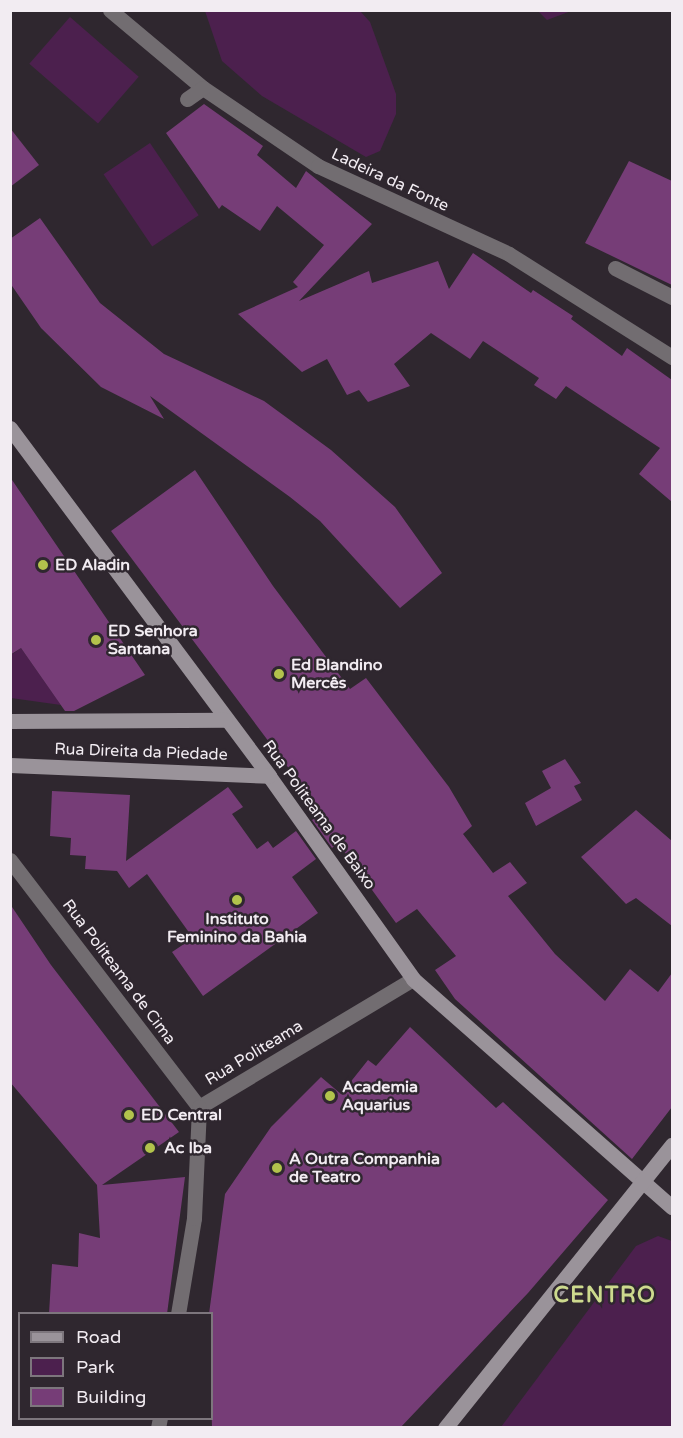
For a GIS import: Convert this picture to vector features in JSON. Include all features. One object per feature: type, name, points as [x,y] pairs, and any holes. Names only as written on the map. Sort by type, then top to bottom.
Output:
[{"type":"street","name":"Ladeira da Fonte","points":[[110,10],[203,88],[318,166],[509,255],[672,357]]},
{"type":"street","points":[[187,99],[203,88]]},
{"type":"street","points":[[615,268],[672,297]]},
{"type":"street","name":"Rua Politeama de Baixo","points":[[10,428],[225,720],[269,776],[413,979],[642,1183],[672,1207]]},
{"type":"street","name":"Rua Direita da Piedade","points":[[10,721],[225,720]]},
{"type":"street","name":"Rua Direita da Piedade","points":[[10,765],[269,776]]},
{"type":"street","name":"Rua Politeama de Cima","points":[[10,860],[199,1107]]},
{"type":"street","name":"Rua Politeama","points":[[178,1312],[194,1218],[199,1107],[413,979]]},
{"type":"street","points":[[445,1428],[672,1145]]},
{"type":"green space","points":[[205,11],[360,11],[370,22],[396,94],[396,114],[380,151],[366,157],[262,96],[222,61]]},
{"type":"green space","points":[[538,11],[571,11],[547,20]]},
{"type":"green space","points":[[70,17],[139,77],[98,123],[29,64]]},
{"type":"green space","points":[[150,143],[199,215],[152,246],[104,174]]},
{"type":"green space","points":[[21,648],[61,705],[11,698],[11,655]]},
{"type":"green space","points":[[658,1236],[672,1241],[672,1427],[501,1427],[636,1246]]},
{"type":"building","points":[[204,104],[263,146],[257,155],[296,188],[306,171],[372,224],[299,301],[369,271],[372,283],[438,261],[449,289],[473,253],[531,293],[533,290],[573,316],[571,319],[622,356],[627,348],[672,380],[672,502],[639,474],[660,448],[566,386],[556,399],[534,385],[539,378],[483,341],[470,359],[431,333],[394,364],[410,386],[368,402],[359,390],[347,395],[327,359],[302,372],[238,314],[298,287],[293,282],[324,245],[277,206],[260,231],[222,205],[219,209],[166,133]]},
{"type":"building","points":[[10,128],[39,165],[10,187]]},
{"type":"building","points":[[629,161],[672,181],[672,285],[585,243]]},
{"type":"building","points":[[40,218],[100,303],[164,354],[264,401],[331,450],[395,507],[442,573],[400,608],[320,521],[290,497],[150,396],[164,419],[101,387],[41,328],[10,283],[10,239]]},
{"type":"building","points":[[195,470],[273,586],[350,689],[366,678],[449,787],[472,826],[463,834],[493,873],[510,862],[527,883],[508,896],[555,954],[605,1001],[630,969],[658,992],[672,973],[672,1107],[632,1159],[455,999],[435,970],[456,956],[417,909],[396,923],[338,843],[332,848],[312,820],[318,816],[305,790],[111,531]]},
{"type":"building","points":[[10,477],[145,675],[74,711],[65,711],[21,648],[10,655]]},
{"type":"building","points":[[565,759],[581,783],[574,786],[582,800],[536,826],[525,803],[551,788],[542,771]]},
{"type":"building","name":"Instituto Feminino da Bahia","points":[[228,787],[243,807],[232,814],[257,849],[268,841],[273,848],[296,831],[316,859],[292,877],[318,913],[203,996],[172,952],[193,938],[147,874],[129,888],[117,871],[85,869],[86,856],[70,855],[71,838],[50,836],[52,791],[130,795],[126,861]]},
{"type":"building","points":[[636,810],[672,841],[672,926],[636,898],[626,904],[581,857]]},
{"type":"building","points":[[10,904],[51,965],[179,1132],[102,1185],[185,1177],[167,1312],[49,1312],[52,1264],[78,1267],[79,1233],[100,1238],[97,1185],[10,1082]]},
{"type":"building","points":[[410,1027],[496,1108],[503,1102],[608,1200],[528,1293],[400,1428],[212,1428],[213,1312],[209,1312],[225,1194],[271,1127],[321,1077],[341,1094],[368,1060],[376,1066]]},
{"type":"place","name":"ED Aladin","points":[[43,565]]},
{"type":"place","name":"ED Senhora Santana","points":[[96,640]]},
{"type":"place","name":"Ed Blandino Mercês","points":[[279,674]]},
{"type":"place","name":"Instituto Feminino da Bahia","points":[[237,900]]},
{"type":"place","name":"Academia Aquarius","points":[[330,1096]]},
{"type":"place","name":"ED Central","points":[[129,1115]]},
{"type":"place","name":"Ac Iba","points":[[150,1148]]},
{"type":"place","name":"A Outra Companhia de Teatro","points":[[277,1168]]},
{"type":"district","name":"CENTRO","points":[[605,1296]]}]
